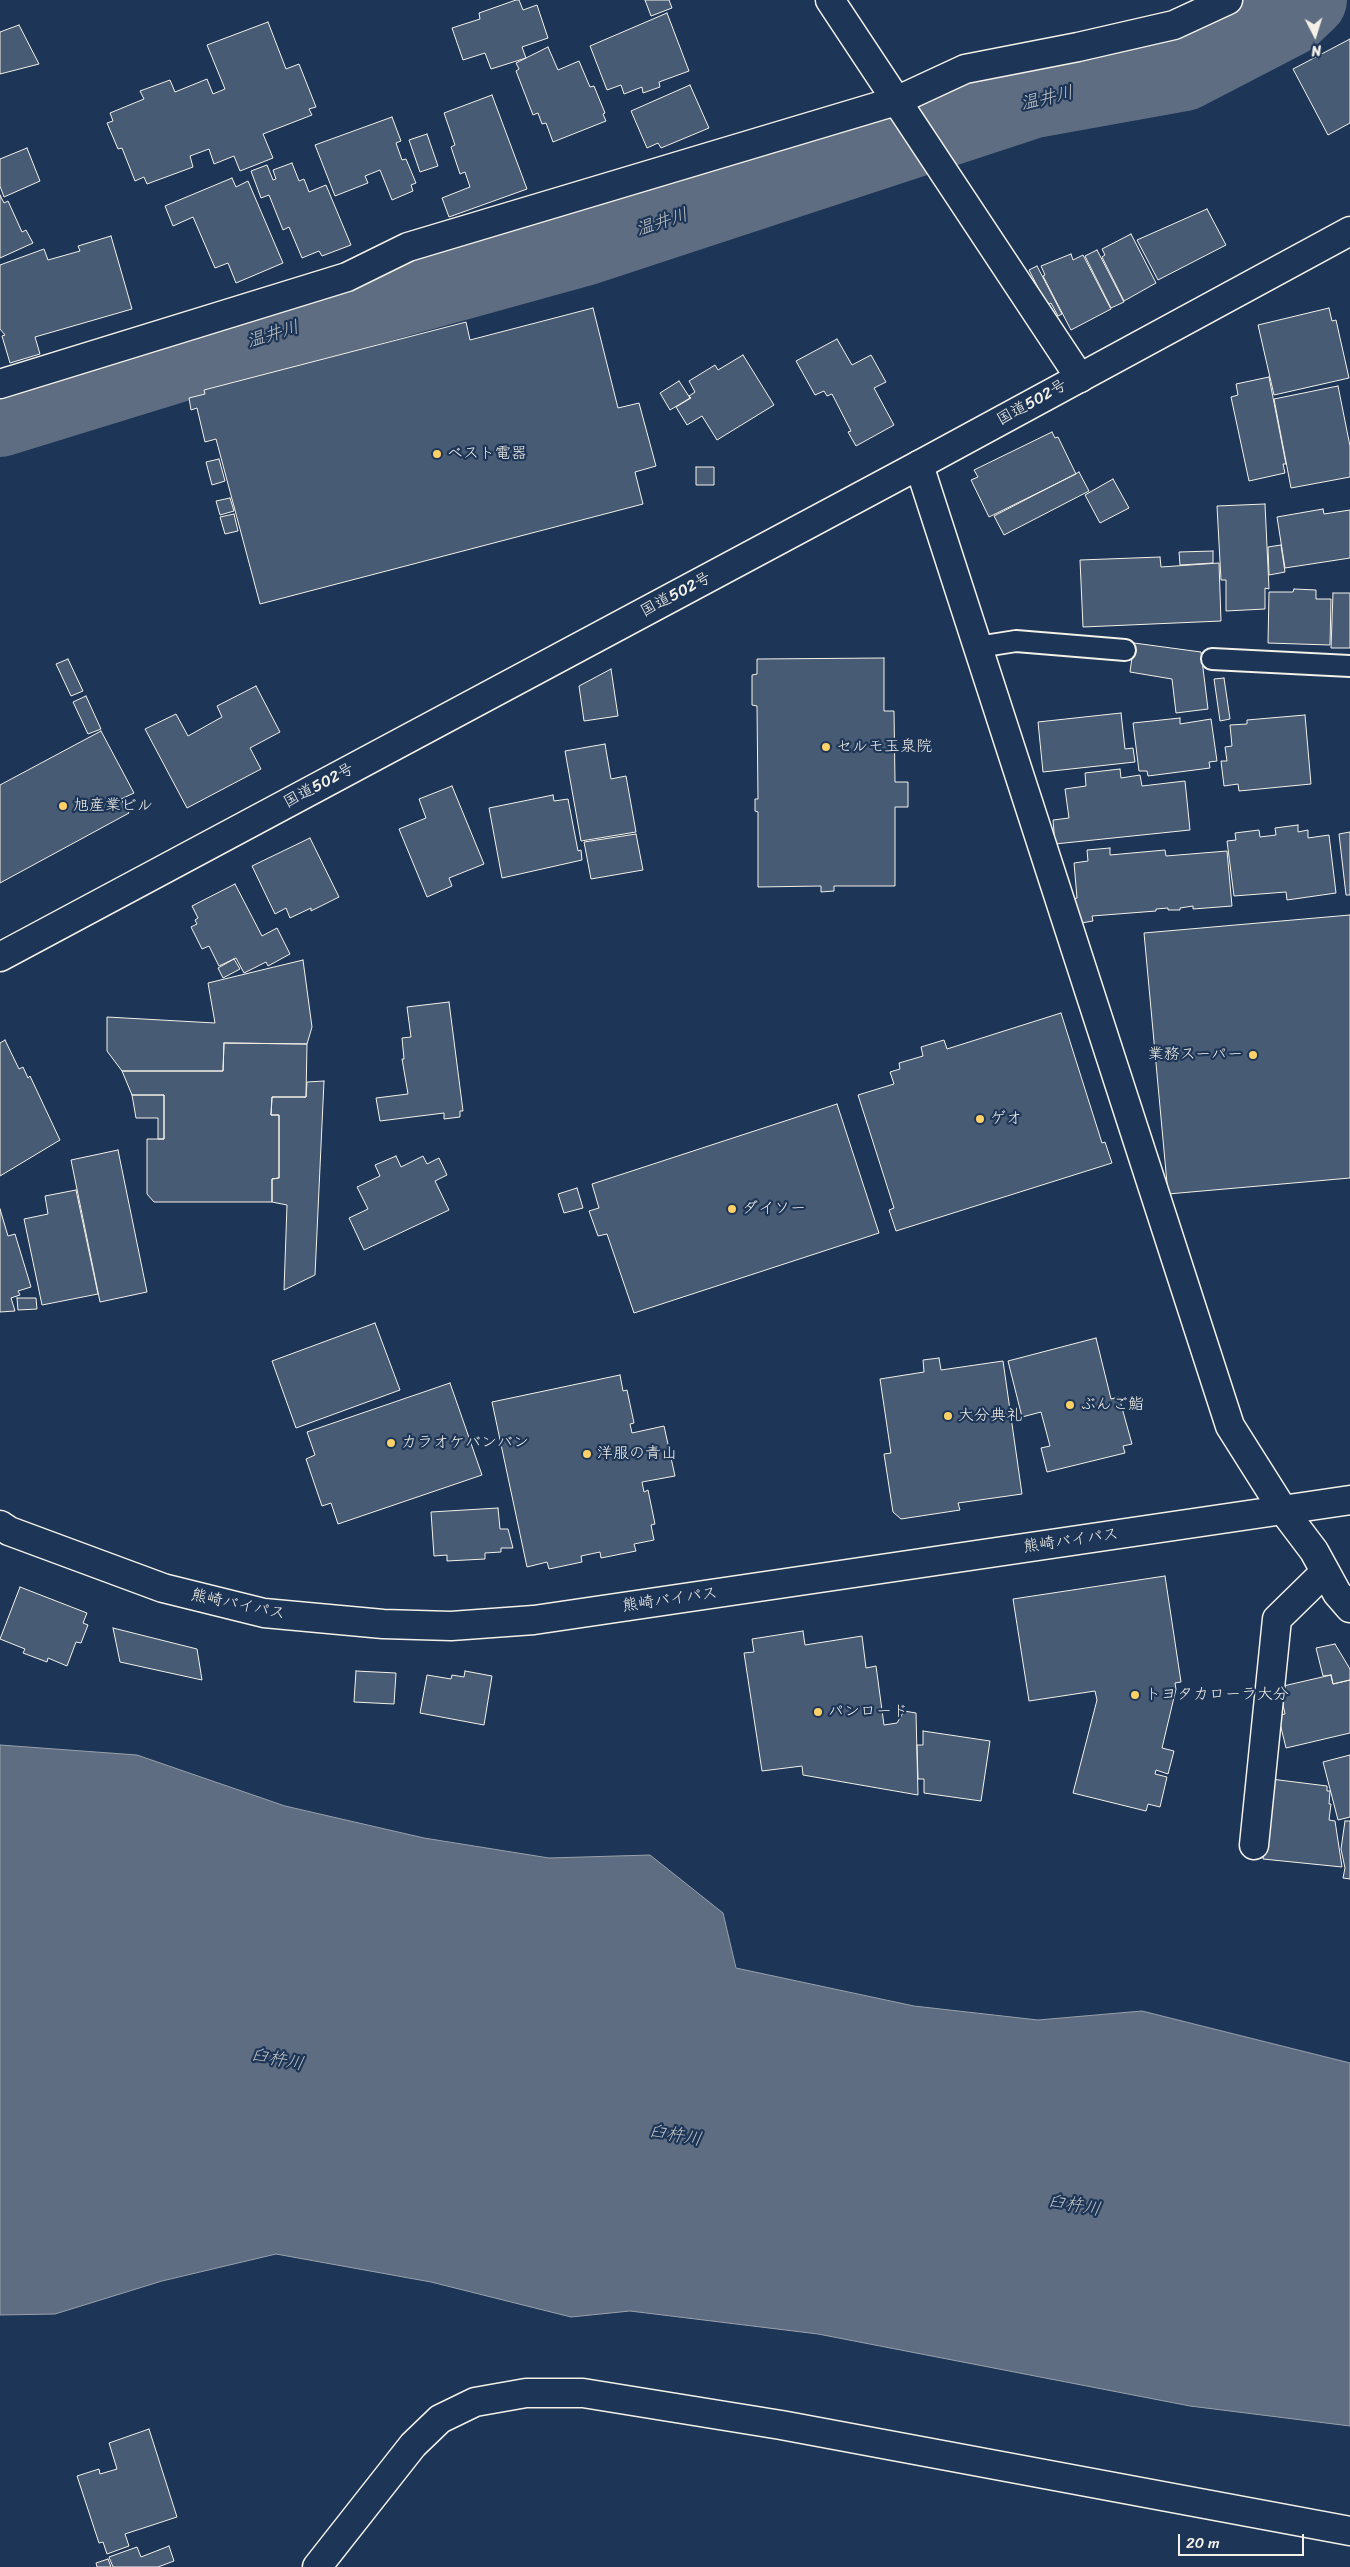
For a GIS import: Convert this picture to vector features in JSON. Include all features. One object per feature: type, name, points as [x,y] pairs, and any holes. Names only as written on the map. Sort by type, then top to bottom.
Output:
[{"type":"main road","points":[[830,0],[1080,378]]},
{"type":"main road","points":[[0,384],[347,277],[408,247],[901,108],[965,69],[1078,47],[1174,25],[1228,0]]},
{"type":"main road","name":"国道502号","points":[[0,957],[1350,234]]},
{"type":"main road","points":[[920,465],[1230,1426],[1283,1510],[1314,1551],[1337,1593],[1350,1608]]},
{"type":"main road","name":"熊崎バイパス","points":[[0,1525],[9,1531],[163,1588],[264,1613],[383,1624],[451,1626],[534,1620],[1350,1500]]},
{"type":"main road","points":[[1254,1845],[1278,1619],[1325,1572]]},
{"type":"main road","points":[[318,2567],[413,2445],[440,2419],[475,2402],[526,2393],[583,2393],[781,2425],[1350,2532]]},
{"type":"lane","points":[[978,647],[1016,641],[1125,650]]},
{"type":"lane","points":[[1212,659],[1350,666]]},
{"type":"water","name":"臼杵川","points":[[0,1745],[137,1755],[285,1806],[424,1838],[549,1858],[650,1855],[723,1913],[736,1968],[914,2006],[1038,2020],[1142,2011],[1350,2063],[1350,2426],[1190,2406],[818,2334],[630,2311],[571,2317],[431,2282],[276,2254],[162,2281],[55,2314],[0,2315]]},
{"type":"building","points":[[519,0],[523,10],[537,5],[548,38],[522,47],[526,58],[491,69],[485,53],[463,60],[452,28],[480,19],[479,13]]},
{"type":"building","points":[[645,0],[669,0],[672,8],[651,16]]},
{"type":"building","points":[[667,13],[689,71],[659,82],[660,87],[643,93],[642,87],[624,94],[621,85],[607,90],[590,46]]},
{"type":"building","points":[[268,22],[286,69],[299,64],[316,107],[309,109],[312,115],[263,134],[273,158],[240,171],[234,156],[214,164],[209,149],[190,156],[193,167],[147,184],[144,177],[135,181],[122,148],[118,149],[107,123],[113,121],[110,113],[144,99],[140,91],[170,80],[175,92],[207,79],[213,94],[225,89],[207,45]]},
{"type":"building","points":[[19,25],[39,64],[0,74],[0,32]]},
{"type":"building","points":[[1350,39],[1350,123],[1328,135],[1293,69]]},
{"type":"building","points":[[548,47],[558,70],[579,61],[590,87],[594,86],[605,113],[603,114],[606,121],[553,142],[546,123],[542,124],[538,113],[533,115],[516,71],[519,69],[516,63]]},
{"type":"building","points":[[690,85],[709,128],[661,148],[658,143],[647,148],[631,111]]},
{"type":"building","points":[[492,95],[527,189],[449,217],[442,198],[470,187],[465,172],[460,174],[451,147],[455,145],[444,113]]},
{"type":"building","points":[[392,117],[401,141],[396,143],[402,160],[406,159],[416,183],[411,185],[413,191],[392,200],[380,170],[365,176],[368,183],[335,196],[315,145]]},
{"type":"building","points":[[427,134],[438,166],[420,172],[409,140]]},
{"type":"building","points":[[27,148],[40,181],[4,197],[0,186],[0,159]]},
{"type":"building","points":[[292,163],[299,181],[304,179],[309,192],[326,185],[351,245],[322,256],[319,251],[302,258],[289,227],[283,230],[269,195],[261,198],[251,171],[267,165],[273,180],[276,179],[273,170]]},
{"type":"building","points":[[232,178],[236,187],[248,181],[283,263],[236,283],[228,263],[215,268],[193,217],[173,226],[165,206]]},
{"type":"building","points":[[0,195],[4,203],[8,201],[22,232],[26,230],[33,243],[0,258]]},
{"type":"building","points":[[1207,209],[1226,245],[1158,280],[1137,240]]},
{"type":"building","points":[[1131,234],[1156,283],[1124,301],[1102,257],[1105,255],[1102,249]]},
{"type":"building","points":[[111,236],[132,309],[35,337],[40,354],[10,363],[2,336],[5,335],[0,329],[0,265],[44,249],[48,260],[80,251],[78,246]]},
{"type":"building","points":[[1097,250],[1124,302],[1111,308],[1085,256]]},
{"type":"building","points":[[1071,254],[1073,260],[1083,255],[1111,309],[1071,330],[1043,276],[1045,275],[1041,266]]},
{"type":"building","points":[[1037,266],[1062,314],[1058,316],[1051,303],[1047,305],[1029,270]]},
{"type":"building","name":"ベスト電器","points":[[593,308],[618,408],[639,403],[656,466],[635,472],[643,504],[260,604],[216,439],[205,442],[197,408],[191,410],[189,398],[205,394],[204,390],[466,322],[470,340]]},
{"type":"building","points":[[1329,308],[1332,321],[1336,320],[1349,378],[1274,395],[1258,325]]},
{"type":"building","points":[[837,339],[852,365],[871,355],[886,382],[874,388],[894,425],[856,446],[848,432],[851,431],[832,394],[827,396],[824,391],[815,395],[796,361]]},
{"type":"building","points":[[743,355],[774,405],[717,440],[702,416],[687,425],[676,407],[691,398],[689,396],[695,392],[689,381],[715,365],[718,370]]},
{"type":"building","points":[[1269,377],[1286,464],[1283,464],[1285,473],[1249,481],[1231,397],[1238,395],[1236,384]]},
{"type":"building","points":[[679,381],[690,398],[670,410],[660,393]]},
{"type":"building","points":[[1338,386],[1350,446],[1350,477],[1291,488],[1274,399]]},
{"type":"building","points":[[1052,432],[1055,438],[1058,437],[1076,474],[989,517],[971,480],[978,477],[974,470]]},
{"type":"building","points":[[219,459],[225,481],[212,485],[206,462]]},
{"type":"building","points":[[696,467],[714,467],[714,485],[696,485]]},
{"type":"building","points":[[1079,472],[1089,491],[1004,535],[994,516]]},
{"type":"building","points":[[1113,479],[1129,508],[1100,523],[1085,495]]},
{"type":"building","points":[[230,498],[234,511],[220,515],[216,501]]},
{"type":"building","points":[[1265,504],[1269,589],[1265,588],[1265,609],[1226,611],[1226,580],[1221,580],[1217,506]]},
{"type":"building","points":[[1323,509],[1324,514],[1350,510],[1350,558],[1285,568],[1277,517]]},
{"type":"building","points":[[234,514],[238,531],[225,534],[220,517]]},
{"type":"building","points":[[1281,545],[1285,572],[1269,575],[1268,547]]},
{"type":"building","points":[[1213,551],[1213,563],[1180,565],[1179,552]]},
{"type":"building","points":[[1160,557],[1161,567],[1219,563],[1221,621],[1083,627],[1080,560]]},
{"type":"building","points":[[1294,589],[1316,590],[1316,599],[1331,599],[1330,645],[1268,643],[1269,592],[1293,592]]},
{"type":"building","points":[[1333,593],[1350,593],[1350,648],[1331,648]]},
{"type":"building","points":[[1134,643],[1201,652],[1208,709],[1176,713],[1172,679],[1130,672]]},
{"type":"building","name":"セルモ玉泉院","points":[[884,658],[884,711],[894,711],[895,782],[908,782],[908,807],[895,807],[895,886],[834,886],[834,891],[821,892],[821,886],[758,887],[758,812],[755,811],[755,799],[758,799],[757,706],[752,705],[752,675],[757,674],[757,659]]},
{"type":"building","points":[[68,659],[83,691],[71,696],[56,664]]},
{"type":"building","points":[[611,669],[618,716],[584,721],[579,686]]},
{"type":"building","points":[[1224,678],[1230,719],[1220,721],[1214,679]]},
{"type":"building","points":[[256,686],[280,732],[250,748],[261,769],[187,808],[145,729],[176,714],[188,736],[222,717],[217,706]]},
{"type":"building","points":[[86,696],[101,729],[88,734],[73,702]]},
{"type":"building","points":[[1121,713],[1125,749],[1133,748],[1135,762],[1043,772],[1038,722]]},
{"type":"building","points":[[1305,715],[1311,784],[1239,791],[1238,784],[1224,786],[1221,761],[1227,761],[1225,747],[1232,746],[1230,725],[1247,724],[1247,720]]},
{"type":"building","points":[[1180,718],[1180,724],[1211,719],[1217,761],[1209,762],[1210,768],[1148,776],[1147,771],[1139,771],[1133,723]]},
{"type":"building","name":"旭産業ビル","points":[[101,731],[134,793],[121,799],[129,813],[0,883],[0,785]]},
{"type":"building","points":[[605,744],[611,779],[626,776],[636,832],[581,841],[565,751]]},
{"type":"building","points":[[1120,769],[1121,778],[1140,775],[1142,786],[1185,781],[1190,830],[1055,844],[1053,820],[1069,818],[1065,789],[1086,786],[1085,773]]},
{"type":"building","points":[[452,786],[484,864],[449,878],[452,886],[427,897],[399,829],[426,818],[419,799]]},
{"type":"building","points":[[553,795],[554,801],[568,799],[578,851],[581,850],[582,860],[502,878],[489,808]]},
{"type":"building","points":[[1298,825],[1298,832],[1308,830],[1308,838],[1329,835],[1336,893],[1287,900],[1286,892],[1234,896],[1227,841],[1236,840],[1235,833],[1259,830],[1260,837],[1276,835],[1275,828]]},
{"type":"building","points":[[1350,832],[1350,895],[1346,895],[1339,834]]},
{"type":"building","points":[[636,834],[643,870],[591,879],[584,842]]},
{"type":"building","points":[[310,838],[339,897],[311,911],[311,908],[290,918],[286,908],[275,914],[252,866]]},
{"type":"building","points":[[1110,848],[1110,855],[1165,850],[1166,856],[1227,851],[1232,906],[1193,909],[1193,906],[1180,908],[1180,910],[1168,910],[1168,908],[1156,909],[1156,911],[1092,916],[1093,921],[1081,923],[1073,899],[1077,898],[1074,863],[1088,861],[1087,850]]},
{"type":"building","points":[[235,884],[262,936],[277,928],[290,954],[268,966],[266,962],[244,973],[236,958],[219,966],[209,946],[202,949],[191,927],[197,924],[195,920],[198,918],[192,906]]},
{"type":"building","name":"業務スーパー","points":[[1350,915],[1350,1178],[1168,1194],[1144,933]]},
{"type":"building","points":[[234,959],[240,969],[223,978],[218,968]]},
{"type":"building","points":[[303,960],[312,1027],[307,1044],[224,1043],[223,1071],[122,1071],[107,1051],[107,1017],[215,1023],[208,983]]},
{"type":"building","points":[[449,1002],[463,1111],[460,1111],[460,1117],[444,1119],[444,1113],[380,1121],[376,1098],[408,1094],[402,1059],[404,1059],[402,1038],[411,1037],[407,1007]]},
{"type":"building","name":"ゲオ","points":[[1061,1013],[1102,1143],[1105,1142],[1112,1163],[896,1231],[889,1210],[894,1208],[858,1095],[894,1084],[890,1072],[900,1069],[899,1063],[923,1056],[921,1047],[944,1040],[947,1049]]},
{"type":"building","points":[[5,1040],[19,1069],[23,1067],[28,1078],[30,1076],[60,1140],[0,1176],[0,1043]]},
{"type":"building","points":[[224,1043],[307,1044],[306,1097],[272,1097],[271,1115],[279,1115],[279,1178],[272,1179],[272,1202],[154,1202],[147,1194],[147,1139],[164,1139],[164,1095],[132,1095],[122,1071],[223,1071]]},
{"type":"building","points":[[324,1081],[315,1275],[284,1290],[287,1205],[272,1202],[272,1179],[279,1178],[279,1115],[271,1115],[272,1097],[306,1097],[307,1082]]},
{"type":"building","points":[[132,1095],[164,1095],[164,1139],[158,1139],[158,1118],[136,1118]]},
{"type":"building","name":"ダイソー","points":[[837,1104],[879,1233],[634,1313],[607,1234],[598,1236],[589,1211],[599,1208],[592,1184]]},
{"type":"building","points":[[118,1150],[147,1292],[100,1302],[71,1160]]},
{"type":"building","points":[[396,1156],[401,1167],[423,1156],[427,1164],[439,1158],[447,1175],[435,1181],[449,1210],[364,1250],[349,1218],[368,1209],[357,1187],[380,1176],[375,1165]]},
{"type":"building","points":[[577,1188],[583,1208],[564,1213],[558,1194]]},
{"type":"building","points":[[76,1190],[98,1294],[42,1305],[24,1219],[48,1214],[45,1196]]},
{"type":"building","points":[[0,1209],[8,1236],[15,1234],[31,1287],[18,1291],[20,1295],[11,1298],[15,1311],[0,1312]]},
{"type":"building","points":[[17,1298],[36,1298],[37,1309],[18,1310]]},
{"type":"building","points":[[375,1323],[400,1390],[296,1428],[272,1361]]},
{"type":"building","name":"ぶんご鮨","points":[[1096,1338],[1111,1399],[1119,1397],[1132,1444],[1123,1446],[1125,1453],[1047,1472],[1041,1448],[1050,1446],[1041,1412],[1022,1417],[1008,1361]]},
{"type":"building","name":"大分典礼","points":[[939,1358],[941,1370],[1003,1361],[1022,1494],[958,1503],[960,1510],[901,1519],[893,1512],[884,1454],[891,1453],[880,1379],[924,1372],[923,1360]]},
{"type":"building","name":"洋服の青山","points":[[620,1375],[623,1391],[627,1390],[634,1423],[630,1424],[632,1433],[664,1426],[675,1476],[642,1482],[644,1492],[648,1490],[655,1524],[651,1525],[654,1540],[634,1544],[636,1551],[601,1558],[600,1552],[581,1556],[582,1562],[549,1569],[547,1562],[527,1567],[492,1402]]},
{"type":"building","name":"カラオケバンバン","points":[[450,1383],[482,1475],[338,1524],[331,1503],[322,1506],[306,1459],[315,1455],[307,1432]]},
{"type":"building","points":[[498,1508],[500,1529],[508,1529],[513,1548],[501,1548],[501,1552],[485,1553],[485,1559],[447,1561],[447,1555],[434,1556],[431,1512]]},
{"type":"building","name":"トヨタカローラ大分","points":[[1165,1576],[1181,1682],[1175,1683],[1176,1689],[1162,1748],[1174,1751],[1168,1774],[1156,1770],[1155,1774],[1167,1777],[1160,1807],[1148,1804],[1146,1811],[1073,1793],[1097,1700],[1095,1691],[1029,1701],[1013,1599]]},
{"type":"building","points":[[20,1587],[87,1613],[83,1623],[88,1625],[81,1643],[76,1642],[67,1666],[48,1658],[47,1662],[23,1653],[25,1649],[0,1639]]},
{"type":"building","points":[[113,1628],[197,1649],[202,1680],[120,1662]]},
{"type":"building","name":"パンロード","points":[[803,1631],[805,1645],[862,1636],[866,1668],[876,1666],[884,1725],[897,1723],[904,1711],[916,1713],[918,1795],[803,1775],[802,1766],[762,1771],[744,1653],[754,1652],[752,1639]]},
{"type":"building","points":[[1335,1644],[1350,1669],[1350,1680],[1333,1684],[1331,1675],[1323,1676],[1316,1648]]},
{"type":"building","points":[[356,1671],[396,1673],[394,1704],[354,1702]]},
{"type":"building","points":[[465,1671],[492,1676],[484,1725],[420,1713],[427,1675],[451,1679],[452,1675],[464,1677]]},
{"type":"building","points":[[1331,1675],[1333,1684],[1350,1680],[1350,1733],[1286,1748],[1278,1715],[1285,1714],[1279,1687]]},
{"type":"building","points":[[923,1731],[990,1741],[981,1801],[924,1793],[924,1779],[918,1779],[917,1745],[923,1745]]},
{"type":"building","points":[[1350,1755],[1350,1817],[1338,1820],[1323,1762]]},
{"type":"building","points":[[1271,1779],[1327,1786],[1327,1791],[1330,1791],[1329,1804],[1331,1804],[1329,1820],[1335,1821],[1342,1867],[1263,1859]]},
{"type":"building","points":[[1345,1821],[1350,1821],[1350,1879],[1343,1878],[1345,1868],[1341,1849]]},
{"type":"building","points":[[149,2429],[177,2517],[125,2534],[129,2546],[107,2554],[103,2542],[99,2543],[77,2476],[99,2469],[100,2474],[117,2469],[109,2443]]},
{"type":"building","points":[[169,2546],[174,2561],[158,2567],[113,2567],[109,2557],[137,2547],[141,2557]]},
{"type":"building","points":[[108,2559],[111,2567],[97,2567],[96,2563]]},
{"type":"waterway","name":"温井川","points":[[0,419],[302,326],[584,248],[1034,100],[1184,73],[1290,18],[1309,0]]},
{"type":"place","name":"ベスト電器","points":[[437,454]]},
{"type":"place","name":"セルモ玉泉院","points":[[826,747]]},
{"type":"place","name":"旭産業ビル","points":[[63,806]]},
{"type":"place","name":"業務スーパー","points":[[1253,1055]]},
{"type":"place","name":"ゲオ","points":[[980,1119]]},
{"type":"place","name":"ダイソー","points":[[732,1209]]},
{"type":"place","name":"ぶんご鮨","points":[[1070,1405]]},
{"type":"place","name":"大分典礼","points":[[948,1416]]},
{"type":"place","name":"カラオケバンバン","points":[[391,1443]]},
{"type":"place","name":"洋服の青山","points":[[587,1454]]},
{"type":"place","name":"トヨタカローラ大分","points":[[1135,1695]]},
{"type":"place","name":"パンロード","points":[[818,1712]]}]
